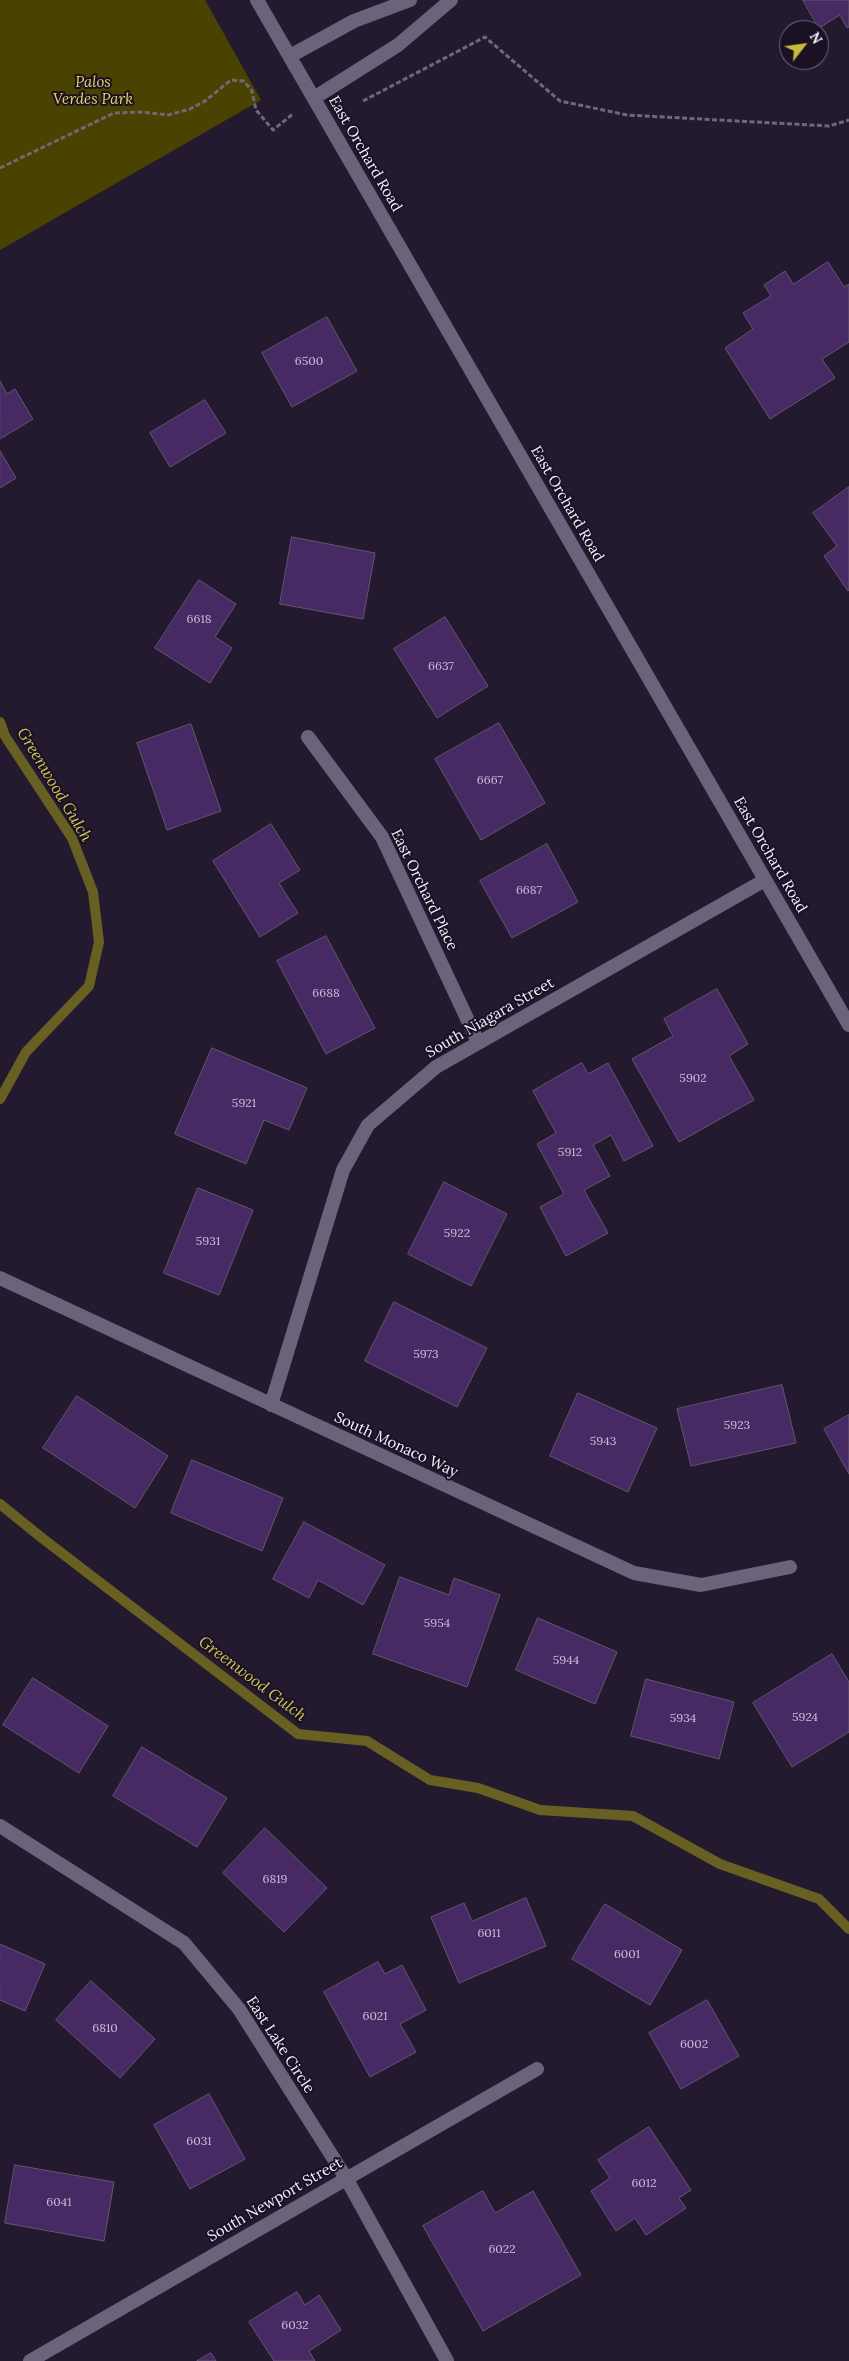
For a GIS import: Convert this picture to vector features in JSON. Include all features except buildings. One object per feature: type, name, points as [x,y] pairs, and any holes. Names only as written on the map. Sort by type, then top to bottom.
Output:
[{"type":"street","name":"East Orchard Road","points":[[257,0],[849,1025]]},
{"type":"street","points":[[290,56],[354,20],[410,0]]},
{"type":"street","points":[[314,98],[398,45],[451,0]]},
{"type":"street","name":"East Orchard Place","points":[[308,737],[382,837],[478,1042]]},
{"type":"street","name":"South Niagara Street","points":[[271,1405],[343,1170],[368,1125],[436,1067],[765,880]]},
{"type":"street","name":"South Monaco Way","points":[[0,1278],[634,1573],[700,1585],[790,1567]]},
{"type":"street","name":"East Lake Circle","points":[[0,1826],[184,1943],[239,2009],[346,2178],[447,2361]]},
{"type":"street","name":"South Newport Street","points":[[30,2361],[537,2069]]},
{"type":"path","points":[[363,101],[485,37],[560,101],[626,115],[829,126],[849,120]]},
{"type":"path","points":[[0,168],[114,113],[142,112],[168,115],[190,109],[205,101],[230,80],[244,81],[252,91],[256,110],[273,130],[314,98]]},
{"type":"green space","name":"Palos Verdes Park","points":[[0,0],[205,0],[261,100],[0,250]]},
{"type":"waterway","name":"Greenwood Gulch","points":[[0,722],[5,736],[72,838],[93,892],[99,942],[89,986],[26,1052],[0,1099]]},
{"type":"waterway","name":"Greenwood Gulch","points":[[0,1504],[298,1734],[367,1741],[430,1780],[478,1788],[540,1810],[633,1816],[720,1864],[819,1899],[849,1929]]}]
